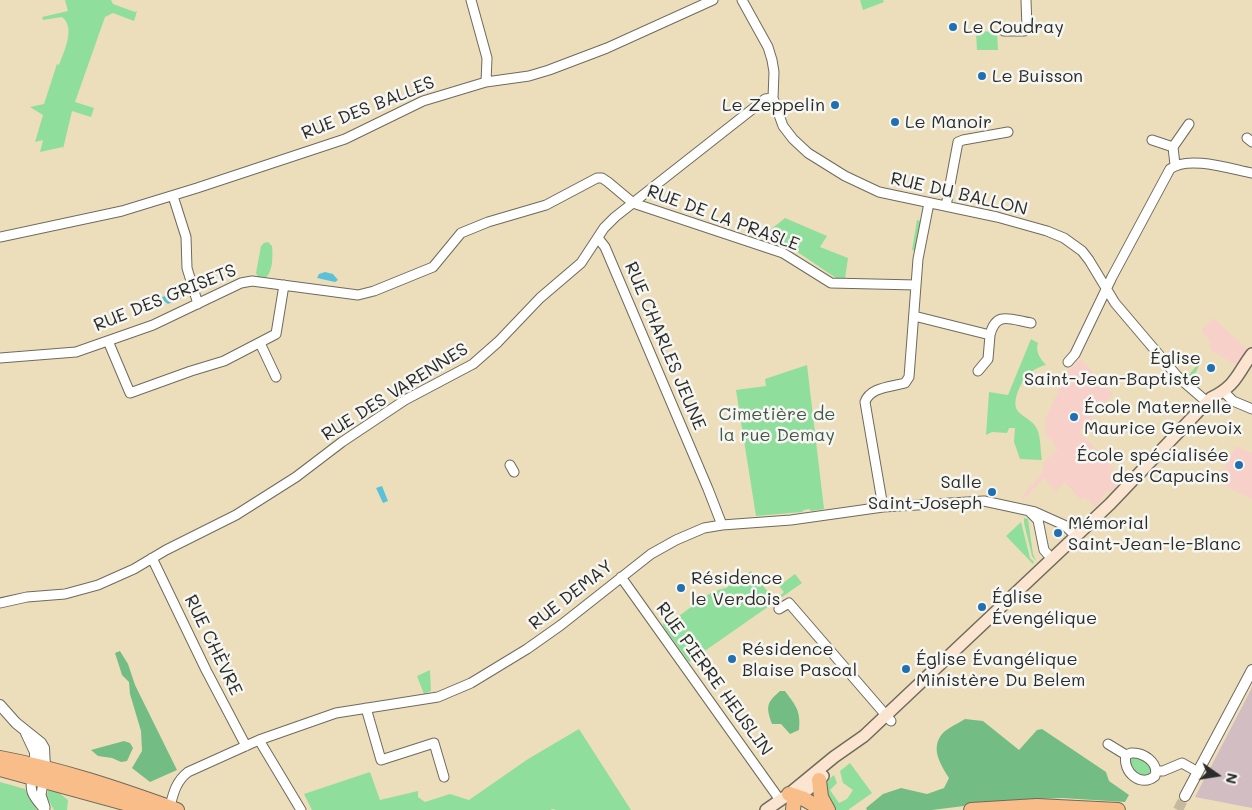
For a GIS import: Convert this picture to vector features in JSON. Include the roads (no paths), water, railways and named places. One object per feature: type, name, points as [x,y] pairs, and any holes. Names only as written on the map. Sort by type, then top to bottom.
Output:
[{"type":"main road","points":[[789,801],[842,752],[888,718],[1110,504],[1211,398],[1224,392],[1238,377],[1252,354]]},
{"type":"main road","points":[[766,810],[789,801],[820,780],[864,736]]},
{"type":"main road","points":[[0,758],[150,810]]},
{"type":"main road","points":[[0,769],[39,773],[101,784],[172,809]]},
{"type":"main road","points":[[820,780],[821,797],[828,810]]},
{"type":"main road","points":[[789,801],[823,810]]},
{"type":"main road","points":[[971,810],[1037,806],[1118,810]]},
{"type":"street","points":[[471,0],[487,58],[486,82]]},
{"type":"street","name":"RUE DES BALLES","points":[[0,237],[122,211],[174,196],[345,139],[423,102],[486,82],[529,76],[549,70],[607,48],[713,0]]},
{"type":"street","name":"RUE DU BALLON","points":[[742,0],[768,47],[774,72],[773,98],[783,126],[793,139],[808,152],[845,176],[879,192],[997,217],[1047,231],[1064,238],[1082,251],[1121,310],[1177,376],[1207,402]]},
{"type":"street","points":[[1004,31],[1024,30],[1027,28],[1026,0]]},
{"type":"street","name":"RUE DES VARENNES","points":[[0,603],[27,597],[65,594],[90,587],[134,569],[236,515],[296,477],[342,442],[405,400],[473,364],[498,342],[540,298],[581,263],[610,223],[632,203],[760,103],[773,98]]},
{"type":"street","points":[[1175,165],[1173,147],[1189,124]]},
{"type":"street","points":[[946,206],[958,142],[1008,132]]},
{"type":"street","points":[[1152,140],[1173,147]]},
{"type":"street","points":[[1068,362],[1075,354],[1106,288],[1167,173],[1175,165],[1190,162],[1252,173]]},
{"type":"street","name":"RUE DES GRISETS","points":[[0,358],[76,352],[152,325],[241,283],[252,281],[358,295],[374,291],[433,267],[461,234],[488,222],[546,205],[597,178],[602,178],[608,182],[632,203]]},
{"type":"street","points":[[174,196],[186,237],[188,268],[198,304]]},
{"type":"street","name":"RUE DE LA PRASLE","points":[[632,203],[783,253],[831,283],[916,285]]},
{"type":"street","points":[[883,507],[865,402],[871,392],[908,381],[918,259],[929,203]]},
{"type":"street","name":"RUE CHARLES JEUNE","points":[[598,238],[605,247],[722,525]]},
{"type":"street","points":[[108,341],[130,393],[224,361],[276,334],[284,285]]},
{"type":"street","points":[[914,316],[990,335]]},
{"type":"street","points":[[978,371],[988,359],[990,335],[993,325],[997,321],[1003,319],[1031,323]]},
{"type":"street","points":[[260,343],[276,376]]},
{"type":"street","points":[[1224,392],[1233,401],[1252,409]]},
{"type":"street","name":"RUE DEMAY","points":[[172,809],[175,788],[180,778],[188,772],[259,740],[336,713],[438,697],[471,683],[561,625],[651,554],[676,540],[704,528],[791,520],[883,507],[984,500],[1051,519],[1066,526],[1076,536]]},
{"type":"street","points":[[1030,512],[1039,523],[1044,550],[1052,558]]},
{"type":"street","points":[[1039,523],[1045,519],[1051,519]]},
{"type":"street","name":"RUE CHÈVRE","points":[[152,558],[206,670],[246,746]]},
{"type":"street","name":"RUE PIERRE HEUSLIN","points":[[621,577],[789,801]]},
{"type":"street","points":[[779,609],[789,603],[888,718]]},
{"type":"street","points":[[1185,796],[1252,670]]},
{"type":"street","points":[[0,705],[24,730],[32,744],[39,773],[31,791],[45,810]]},
{"type":"street","points":[[366,708],[382,760],[434,744],[444,777]]},
{"type":"street","points":[[259,740],[301,810]]},
{"type":"street","points":[[1108,744],[1126,755],[1137,753],[1143,755],[1154,764],[1155,776],[1148,780],[1136,778],[1126,767],[1126,755]]},
{"type":"street","points":[[1156,771],[1163,771],[1182,763],[1198,772]]},
{"type":"water","points":[[325,272],[333,274],[338,280],[335,282],[317,278],[319,274]]},
{"type":"water","points":[[182,292],[185,294],[184,297],[168,304],[162,297]]},
{"type":"water","points":[[382,486],[388,501],[383,503],[376,488]]},
{"type":"tunnel","points":[[1178,810],[1185,796]]},
{"type":"place","name":"Le Coudray","points":[[953,27]]},
{"type":"place","name":"Le Buisson","points":[[982,76]]},
{"type":"place","name":"Le Zeppelin","points":[[835,105]]},
{"type":"place","name":"Le Manoir","points":[[895,122]]},
{"type":"place","name":"Église Saint-Jean-Baptiste","points":[[1211,368]]},
{"type":"place","name":"École Maternelle Maurice Genevoix","points":[[1074,417]]},
{"type":"place","name":"École spécialisée des Capucins","points":[[1239,465]]},
{"type":"place","name":"Salle Saint-Joseph","points":[[992,492]]},
{"type":"place","name":"Mémorial Saint-Jean-le-Blanc","points":[[1058,533]]},
{"type":"place","name":"Résidence le Verdois","points":[[681,588]]},
{"type":"place","name":"Église Évengélique","points":[[982,607]]},
{"type":"place","name":"Résidence Blaise Pascal","points":[[732,659]]},
{"type":"place","name":"Église Évangélique Ministère Du Belem","points":[[906,669]]},
{"type":"park label","name":"Cimetière de la rue Demay","points":[[777,424]]}]
